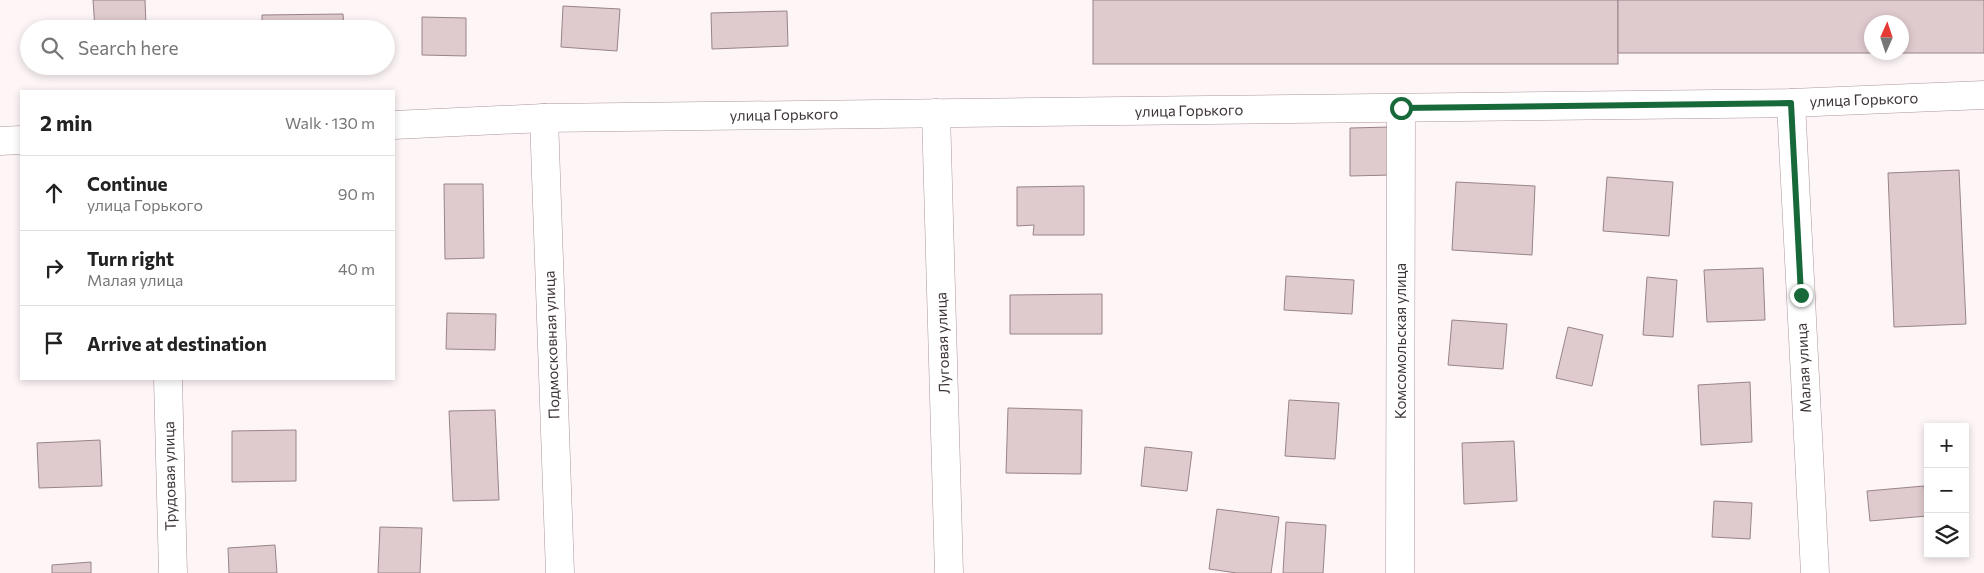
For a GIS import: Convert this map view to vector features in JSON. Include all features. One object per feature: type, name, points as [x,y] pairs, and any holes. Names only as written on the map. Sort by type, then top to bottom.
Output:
[{"type":"street","name":"улица Горького","points":[[395,125],[544,118],[1791,103],[1984,95]]},
{"type":"street","name":"Малая улица","points":[[1791,103],[1815,573]]},
{"type":"street","name":"Комсомольская улица","points":[[1400,573],[1401,108]]},
{"type":"street","name":"Луговая улица","points":[[936,113],[949,573]]},
{"type":"street","name":"Подмосковная улица","points":[[544,118],[560,573]]},
{"type":"street","points":[[0,141],[20,140]]},
{"type":"street","name":"Трудовая улица","points":[[168,380],[173,573]]},
{"type":"building","points":[[93,0],[145,0],[146,20],[94,20]]},
{"type":"building","points":[[1093,0],[1618,0],[1618,64],[1093,64]]},
{"type":"building","points":[[1618,0],[1984,0],[1984,53],[1909,53],[1909,15],[1864,15],[1864,53],[1618,53]]},
{"type":"building","points":[[563,6],[620,9],[617,51],[561,47]]},
{"type":"building","points":[[787,11],[788,46],[712,49],[711,13]]},
{"type":"building","points":[[343,14],[343,20],[262,20],[262,15]]},
{"type":"building","points":[[422,17],[466,18],[466,56],[422,55]]},
{"type":"building","points":[[1391,127],[1392,175],[1350,176],[1350,128]]},
{"type":"building","points":[[1959,170],[1966,324],[1894,327],[1888,173]]},
{"type":"building","points":[[1607,177],[1673,182],[1669,236],[1603,231]]},
{"type":"building","points":[[1456,182],[1535,186],[1532,255],[1452,250]]},
{"type":"building","points":[[444,184],[483,184],[484,258],[445,259]]},
{"type":"building","points":[[1084,186],[1084,235],[1033,235],[1034,225],[1017,226],[1017,187]]},
{"type":"building","points":[[1763,268],[1765,320],[1707,322],[1704,270]]},
{"type":"building","points":[[1286,276],[1354,280],[1352,314],[1284,310]]},
{"type":"building","points":[[1647,277],[1677,280],[1673,337],[1643,335]]},
{"type":"building","points":[[1102,294],[1102,334],[1010,334],[1010,295]]},
{"type":"building","points":[[447,313],[496,314],[495,350],[446,349]]},
{"type":"building","points":[[1452,320],[1507,324],[1503,369],[1448,365]]},
{"type":"building","points":[[1568,327],[1603,335],[1592,386],[1556,378]]},
{"type":"building","points":[[1750,382],[1752,442],[1701,445],[1698,385]]},
{"type":"building","points":[[1289,400],[1339,403],[1335,459],[1285,456]]},
{"type":"building","points":[[1008,408],[1082,410],[1081,474],[1006,473]]},
{"type":"building","points":[[495,410],[499,500],[453,501],[449,411]]},
{"type":"building","points":[[296,430],[296,481],[232,482],[232,431]]},
{"type":"building","points":[[100,440],[102,486],[39,488],[37,443]]},
{"type":"building","points":[[1514,441],[1517,501],[1464,504],[1462,443]]},
{"type":"building","points":[[1145,447],[1192,452],[1187,491],[1141,486]]},
{"type":"building","points":[[1924,486],[1924,516],[1870,521],[1867,491]]},
{"type":"building","points":[[1714,501],[1752,503],[1750,539],[1712,537]]},
{"type":"building","points":[[1217,509],[1279,517],[1271,573],[1237,573],[1209,569]]},
{"type":"building","points":[[1286,522],[1326,525],[1323,573],[1283,573]]},
{"type":"building","points":[[380,527],[422,528],[420,573],[378,573]]},
{"type":"building","points":[[275,545],[277,573],[229,573],[228,548]]},
{"type":"building","points":[[91,562],[91,573],[52,573],[52,565]]},
{"type":"route","points":[[1401,108],[1791,103],[1801,295]]}]
